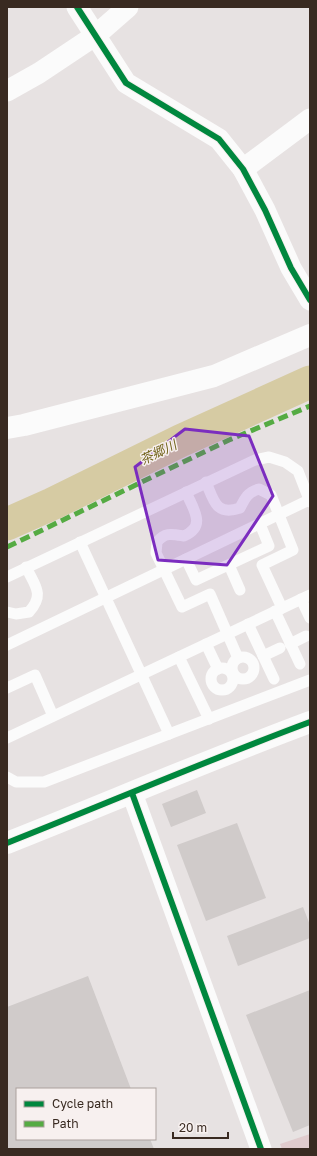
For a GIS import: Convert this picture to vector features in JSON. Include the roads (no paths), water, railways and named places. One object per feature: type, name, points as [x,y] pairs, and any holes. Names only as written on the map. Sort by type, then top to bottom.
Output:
[{"type":"street","points":[[77,7],[126,83],[219,140],[243,169],[265,210],[291,268],[310,300]]},
{"type":"street","points":[[7,91],[39,73],[96,35],[128,7]]},
{"type":"street","points":[[243,169],[310,119]]},
{"type":"street","points":[[7,428],[24,425],[214,376],[310,335]]},
{"type":"street","points":[[7,843],[226,754],[310,722]]},
{"type":"street","points":[[132,793],[261,1149]]},
{"type":"lane","points":[[7,576],[255,460],[269,457],[285,462],[298,471],[310,501],[7,645]]},
{"type":"lane","points":[[206,482],[217,506],[224,511],[240,508],[244,499],[253,491],[259,489],[271,496],[293,550],[262,565],[290,644],[300,664]]},
{"type":"lane","points":[[186,492],[197,518],[197,525],[194,530],[184,536],[172,533],[163,536],[156,542],[156,553],[182,607],[210,594],[238,658]]},
{"type":"lane","points":[[186,559],[196,580],[230,565],[269,546],[260,524]]},
{"type":"lane","points":[[80,542],[169,734]]},
{"type":"lane","points":[[230,565],[240,590]]},
{"type":"lane","points":[[7,612],[16,614],[29,612],[36,604],[38,590],[26,567]]},
{"type":"lane","points":[[7,738],[306,597],[310,618]]},
{"type":"lane","points":[[248,624],[274,679]]},
{"type":"lane","points":[[290,644],[306,636]]},
{"type":"lane","points":[[206,644],[218,669]]},
{"type":"lane","points":[[263,656],[280,648]]},
{"type":"lane","points":[[179,657],[209,719]]},
{"type":"lane","points":[[7,688],[35,675],[53,716]]},
{"type":"lane","points":[[7,777],[16,782],[44,782],[310,680]]},
{"type":"waterway","name":"茶郷川","points":[[7,524],[52,504],[180,441],[310,382]]}]
